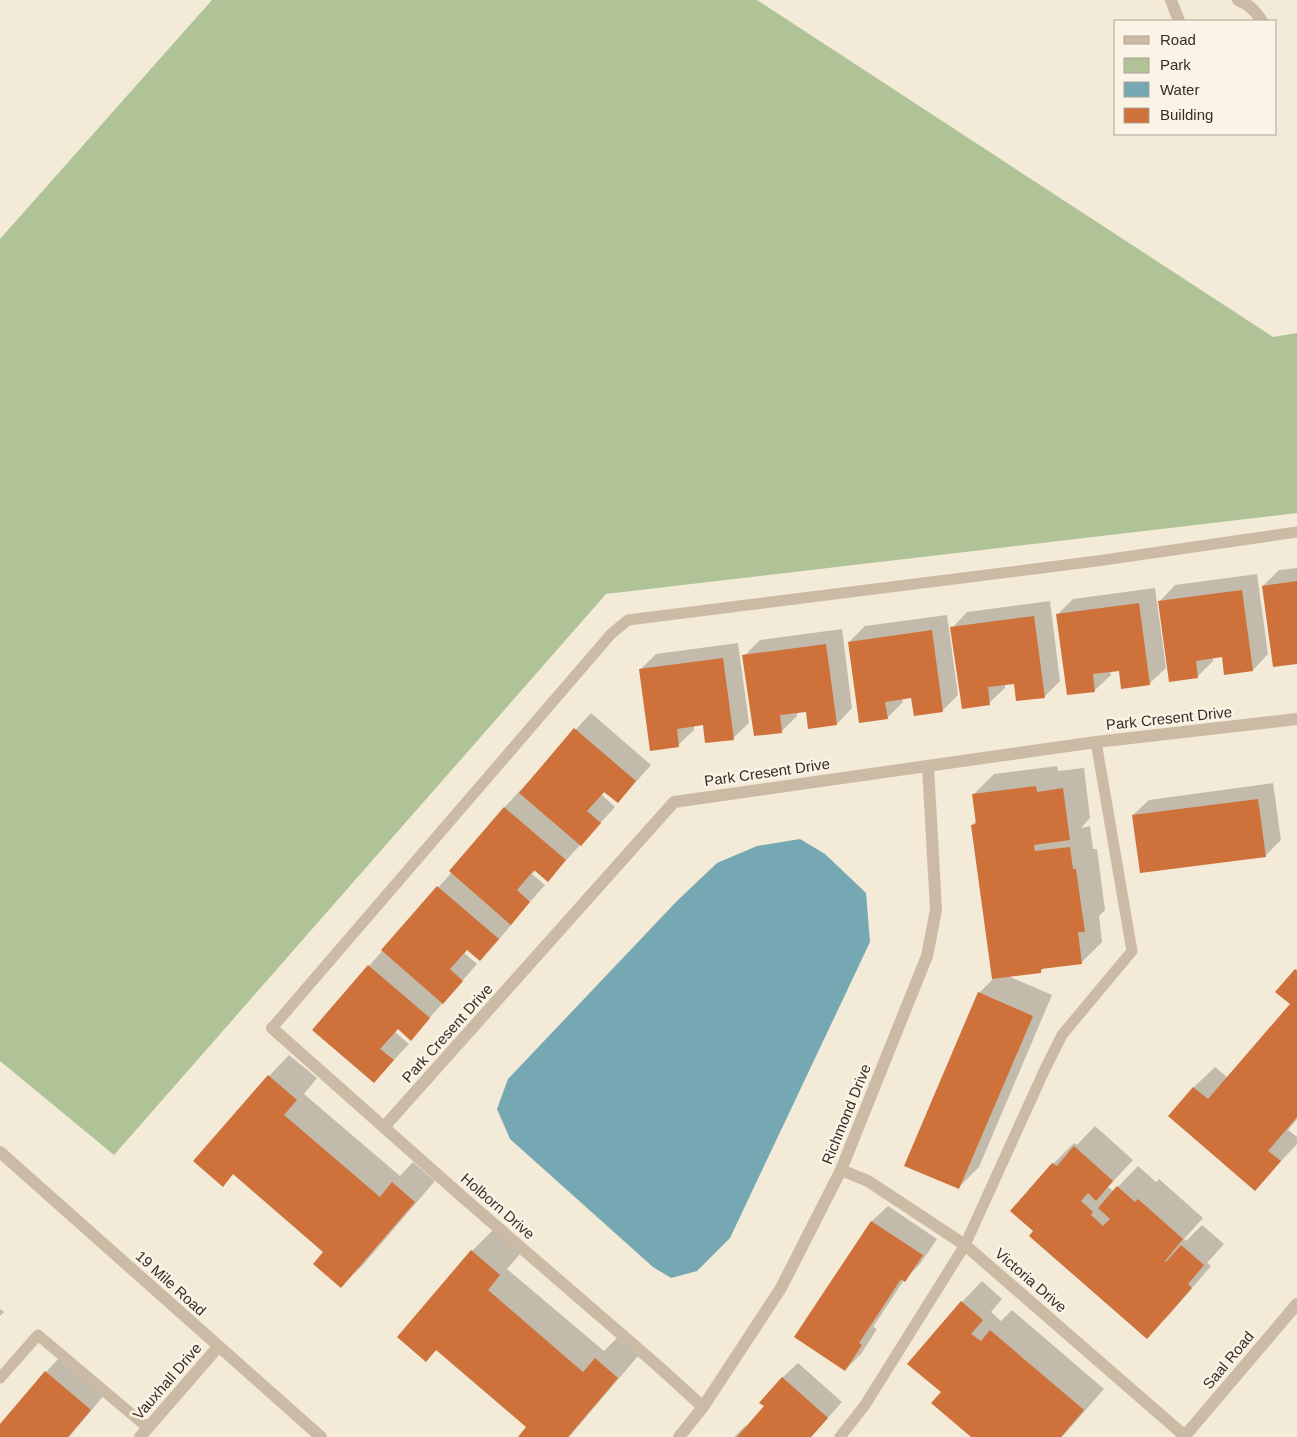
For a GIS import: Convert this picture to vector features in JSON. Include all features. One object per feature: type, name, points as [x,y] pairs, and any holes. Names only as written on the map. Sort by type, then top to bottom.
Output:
[{"type":"street","points":[[1171,0],[1179,20]]},
{"type":"street","points":[[1238,0],[1255,10],[1261,20]]},
{"type":"street","name":"Park Cresent Drive","points":[[384,1127],[674,802],[1096,742],[1297,719]]},
{"type":"street","name":"Richmond Drive","points":[[679,1437],[703,1407],[781,1288],[841,1170],[927,956],[936,910],[928,766]]},
{"type":"street","name":"Holborn Drive","points":[[272,1028],[703,1407]]},
{"type":"street","name":"19 Mile Road","points":[[0,1152],[321,1437]]},
{"type":"street","name":"Victoria Drive","points":[[841,1170],[868,1181],[966,1245],[1185,1436]]},
{"type":"street","name":"Saal Road","points":[[1185,1436],[1297,1304]]},
{"type":"street","name":"Vauxhall Drive","points":[[144,1432],[218,1347]]},
{"type":"lane","points":[[272,1028],[611,634],[628,620],[1097,561],[1297,532]]},
{"type":"lane","points":[[840,1437],[865,1405],[966,1245],[1062,1035],[1132,951],[1096,742]]},
{"type":"lane","points":[[0,1378],[38,1335],[144,1432]]},
{"type":"green space","points":[[212,0],[757,0],[1273,337],[1297,333],[1297,513],[606,594],[114,1155],[0,1061],[0,239]]},
{"type":"water","points":[[800,839],[825,854],[866,893],[870,942],[730,1238],[697,1271],[671,1278],[653,1267],[510,1139],[497,1109],[508,1079],[676,902],[717,863],[757,846]]},
{"type":"building","points":[[1297,581],[1297,664],[1273,667],[1262,586]]},
{"type":"building","points":[[1242,590],[1253,671],[1224,675],[1222,657],[1196,661],[1198,678],[1169,682],[1158,601]]},
{"type":"building","points":[[1139,603],[1150,685],[1121,689],[1119,671],[1093,674],[1095,692],[1067,695],[1056,614]]},
{"type":"building","points":[[1034,616],[1045,698],[1016,701],[1014,684],[988,687],[990,705],[962,709],[950,627]]},
{"type":"building","points":[[932,630],[943,712],[914,716],[911,698],[885,702],[888,719],[859,723],[848,642]]},
{"type":"building","points":[[826,644],[837,725],[808,729],[806,712],[780,715],[782,733],[754,736],[742,655]]},
{"type":"building","points":[[723,658],[734,740],[705,743],[703,725],[677,729],[679,747],[650,751],[639,669]]},
{"type":"building","points":[[574,728],[636,781],[618,803],[604,792],[587,811],[601,823],[581,846],[519,793]]},
{"type":"building","points":[[1036,786],[1037,792],[1063,788],[1070,840],[1034,845],[1035,851],[1070,847],[1073,869],[1076,869],[1085,932],[1078,932],[1082,964],[1041,969],[1041,973],[992,979],[971,825],[976,824],[972,794]]},
{"type":"building","points":[[1258,799],[1266,857],[1140,873],[1132,815]]},
{"type":"building","points":[[504,807],[566,860],[548,882],[534,870],[517,890],[530,902],[511,925],[449,871]]},
{"type":"building","points":[[437,886],[499,939],[480,961],[467,950],[450,969],[463,981],[443,1004],[381,950]]},
{"type":"building","points":[[368,965],[430,1018],[411,1041],[398,1029],[380,1049],[394,1060],[374,1083],[312,1030]]},
{"type":"building","points":[[1295,969],[1297,971],[1297,1117],[1268,1151],[1281,1161],[1255,1191],[1168,1116],[1193,1087],[1208,1099],[1290,1004],[1275,992]]},
{"type":"building","points":[[978,992],[1033,1016],[959,1189],[904,1166]]},
{"type":"building","points":[[268,1075],[297,1100],[284,1115],[380,1197],[392,1182],[415,1202],[341,1288],[313,1264],[323,1252],[233,1174],[223,1187],[193,1161]]},
{"type":"building","points":[[1074,1146],[1113,1181],[1096,1201],[1088,1193],[1081,1201],[1093,1212],[1091,1215],[1103,1226],[1110,1219],[1098,1208],[1117,1186],[1135,1202],[1138,1199],[1183,1239],[1166,1262],[1181,1245],[1204,1265],[1188,1284],[1192,1288],[1147,1339],[1029,1236],[1033,1231],[1010,1211],[1052,1163],[1057,1166]]},
{"type":"building","points":[[871,1221],[923,1255],[905,1282],[901,1279],[859,1343],[862,1345],[845,1371],[794,1337]]},
{"type":"building","points":[[471,1250],[500,1275],[488,1290],[583,1372],[595,1358],[618,1378],[568,1437],[518,1437],[526,1427],[436,1350],[426,1362],[397,1337]]},
{"type":"building","points":[[961,1301],[983,1320],[971,1334],[981,1341],[990,1330],[1084,1410],[1061,1437],[971,1437],[931,1403],[941,1392],[907,1364]]},
{"type":"building","points":[[45,1371],[91,1410],[68,1437],[0,1437],[0,1424]]},
{"type":"building","points":[[782,1377],[828,1418],[811,1437],[737,1437],[764,1406],[759,1403]]}]
